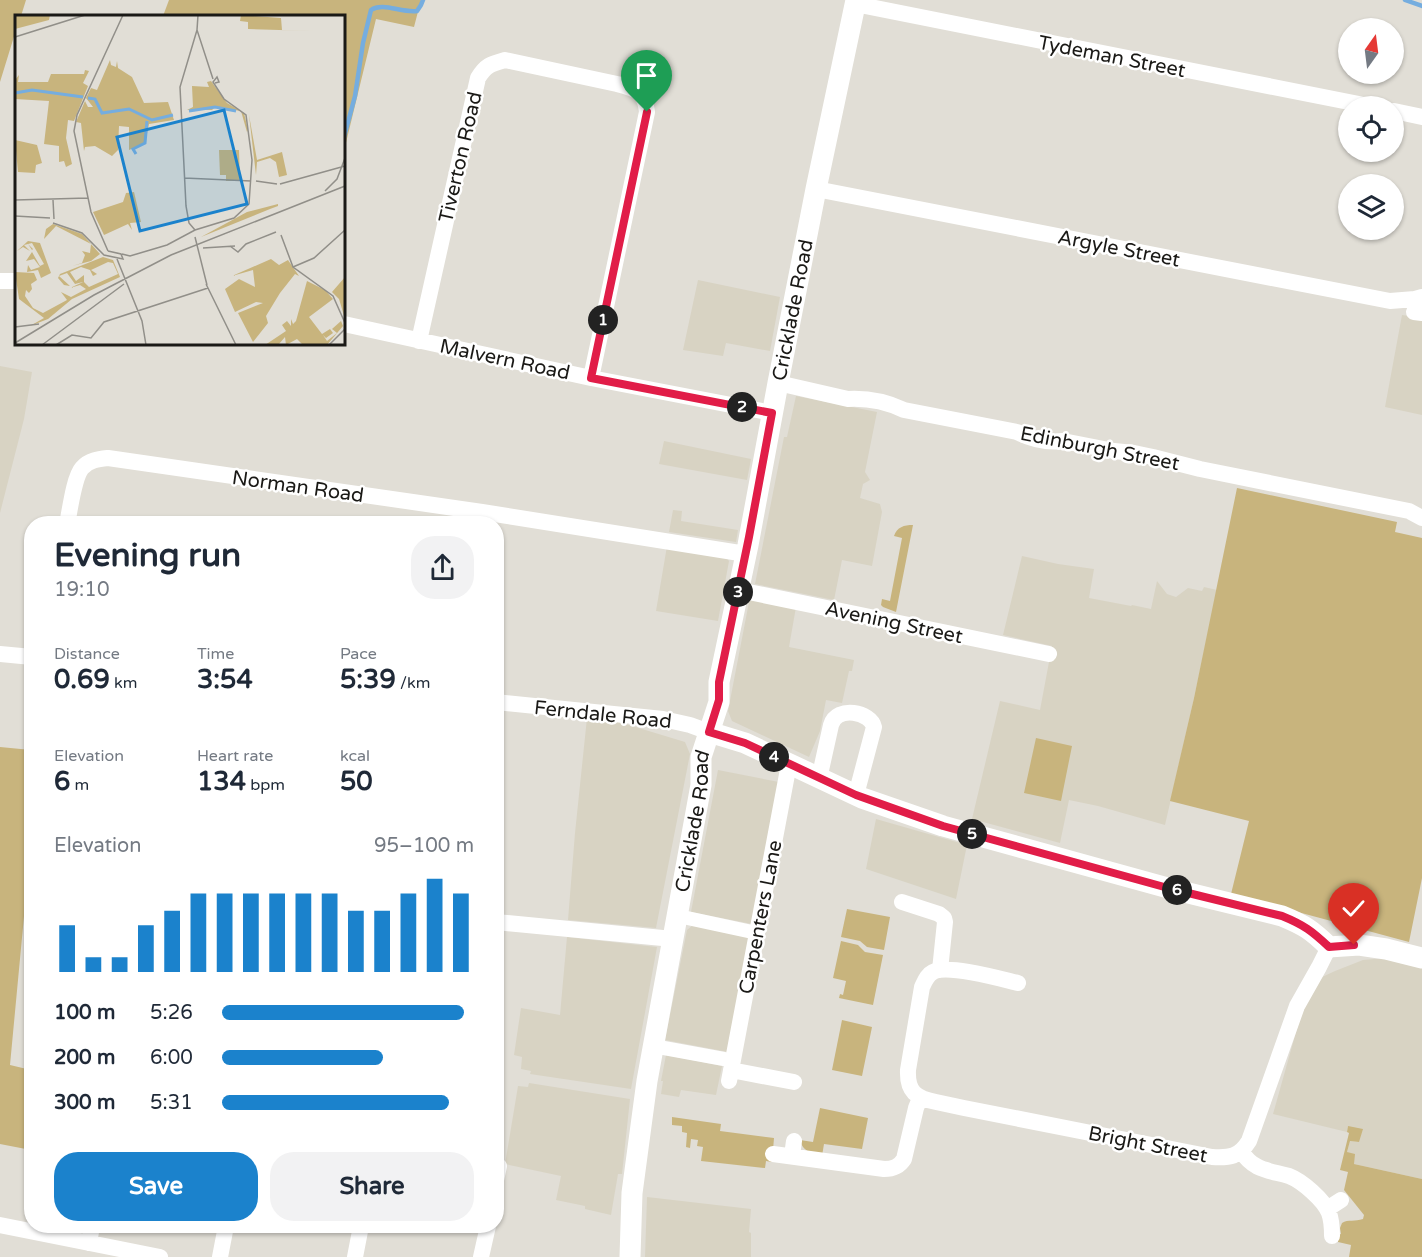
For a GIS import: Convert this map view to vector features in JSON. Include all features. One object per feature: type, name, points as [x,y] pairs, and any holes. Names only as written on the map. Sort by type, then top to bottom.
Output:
[{"type":"street","name":"Tydeman Street","points":[[856,2],[1338,100]]},
{"type":"street","name":"Cricklade Road","points":[[630,1257],[634,1170],[646,1081],[702,781],[701,758],[719,700],[719,682],[746,554],[777,383],[856,2]]},
{"type":"street","name":"Tiverton Road","points":[[419,340],[478,78],[483,69],[505,60],[606,81],[632,87],[641,93],[647,112],[591,378]]},
{"type":"street","points":[[1404,113],[1422,117]]},
{"type":"street","name":"Argyle Street","points":[[816,189],[1390,301],[1415,299],[1419,307]]},
{"type":"street","name":"Malvern Road","points":[[345,324],[591,378],[772,413]]},
{"type":"street","name":"Edinburgh Street","points":[[777,383],[1017,432],[1045,441],[1063,441],[1170,460],[1200,469],[1409,511],[1422,518]]},
{"type":"street","name":"Norman Road","points":[[69,516],[76,480],[81,468],[91,461],[108,458],[574,526],[746,554]]},
{"type":"street","name":"Avening Street","points":[[739,590],[1049,654]]},
{"type":"street","points":[[0,654],[24,656]]},
{"type":"street","name":"Ferndale Road","points":[[504,703],[663,718],[709,732]]},
{"type":"street","points":[[819,778],[834,717],[844,713],[867,717],[874,724],[873,734],[856,795]]},
{"type":"street","points":[[709,732],[745,743],[856,795],[943,826],[1168,888],[1282,916],[1312,931],[1329,947],[1359,945],[1421,953]]},
{"type":"street","name":"Carpenters Lane","points":[[729,1068],[789,764]]},
{"type":"street","points":[[902,902],[939,914],[944,918],[940,970]]},
{"type":"street","points":[[678,916],[757,933]]},
{"type":"street","points":[[504,923],[673,939]]},
{"type":"street","points":[[1329,947],[1297,1006],[1252,1134],[1241,1151],[1254,1166],[1289,1176],[1301,1182],[1320,1200],[1334,1205],[1332,1236]]},
{"type":"street","points":[[773,1154],[793,1149],[886,1169],[895,1168],[901,1164],[916,1108],[915,1093],[908,1078],[908,1070],[922,987],[930,974],[940,970],[957,970],[1018,983]]},
{"type":"street","points":[[653,1046],[729,1068],[794,1082]]},
{"type":"street","name":"Bright Street","points":[[915,1093],[1212,1157],[1230,1157],[1241,1151]]},
{"type":"street","points":[[0,1225],[24,1230]]},
{"type":"street","points":[[40,1233],[160,1257]]},
{"type":"street","points":[[89,1243],[91,1233]]},
{"type":"street","points":[[220,1257],[225,1233]]},
{"type":"street","points":[[355,1257],[360,1233]]},
{"type":"street","points":[[481,1257],[486,1233]]},
{"type":"shaded area","points":[[0,0],[26,0],[21,15],[15,15],[15,33],[0,82]]},
{"type":"shaded area","points":[[169,0],[421,0],[414,27],[376,19],[345,147],[345,15],[163,15]]},
{"type":"shaded area","points":[[698,280],[780,297],[770,351],[726,343],[723,356],[683,350]]},
{"type":"shaded area","points":[[1402,315],[1422,318],[1422,415],[1385,407]]},
{"type":"shaded area","points":[[0,366],[32,372],[24,419],[0,513]]},
{"type":"shaded area","points":[[796,396],[877,412],[865,472],[870,480],[863,484],[860,498],[880,504],[882,512],[872,566],[842,560],[834,600],[755,584],[784,437],[787,437]]},
{"type":"shaded area","points":[[664,441],[751,459],[747,480],[659,464]]},
{"type":"shaded area","points":[[1237,488],[1397,522],[1395,532],[1422,538],[1422,878],[1409,942],[1231,894],[1249,821],[1170,801],[1194,698]]},
{"type":"shaded area","points":[[673,510],[682,511],[681,521],[738,530],[736,542],[669,532]]},
{"type":"shaded area","points":[[913,525],[896,612],[881,605],[882,599],[890,601],[902,538],[894,536],[901,527]]},
{"type":"shaded area","points":[[667,546],[725,556],[729,561],[718,621],[656,611]]},
{"type":"shaded area","points":[[1022,556],[1094,569],[1089,598],[1131,606],[1151,609],[1157,581],[1167,594],[1176,597],[1188,588],[1202,591],[1204,587],[1217,590],[1165,825],[1069,800],[1060,843],[972,819],[1000,701],[1040,710],[1052,646],[1003,635]]},
{"type":"shaded area","points":[[754,598],[796,607],[789,647],[854,660],[852,671],[849,671],[842,703],[826,700],[820,731],[809,757],[732,721],[728,711],[749,602]]},
{"type":"shaded area","points":[[587,718],[619,722],[685,742],[690,754],[656,928],[568,920]]},
{"type":"shaded area","points":[[1036,738],[1072,746],[1061,801],[1024,793]]},
{"type":"shaded area","points":[[0,747],[24,749],[24,916],[10,1065],[24,1068],[24,1149],[0,1144]]},
{"type":"shaded area","points":[[718,770],[779,782],[752,924],[691,912]]},
{"type":"shaded area","points":[[876,819],[967,845],[956,899],[866,869]]},
{"type":"shaded area","points":[[847,909],[890,917],[884,950],[867,947],[860,941],[841,937]]},
{"type":"shaded area","points":[[693,925],[751,937],[728,1052],[665,1040],[687,930]]},
{"type":"shaded area","points":[[567,937],[657,947],[631,1089],[530,1074],[531,1071],[521,1069],[522,1057],[514,1055],[521,1008],[560,1015]]},
{"type":"shaded area","points":[[841,941],[858,945],[865,952],[883,955],[873,1005],[839,998],[840,994],[843,995],[846,981],[833,978]]},
{"type":"shaded area","points":[[1391,958],[1422,966],[1422,1179],[1354,1164],[1347,1152],[1350,1141],[1359,1142],[1348,1126],[1347,1132],[1273,1114],[1298,1025],[1309,995],[1320,978],[1363,960]]},
{"type":"shaded area","points":[[842,1020],[872,1027],[862,1076],[832,1070]]},
{"type":"shaded area","points":[[666,1055],[722,1066],[716,1095],[681,1090],[679,1097],[661,1094]]},
{"type":"shaded area","points":[[529,1083],[630,1099],[622,1174],[618,1174],[611,1215],[585,1209],[585,1206],[556,1200],[561,1176],[505,1164],[518,1086],[528,1087]]},
{"type":"shaded area","points":[[820,1108],[868,1118],[862,1149],[824,1144],[822,1156],[806,1150],[800,1140],[813,1142]]},
{"type":"shaded area","points":[[672,1117],[721,1124],[720,1131],[774,1138],[772,1162],[766,1161],[765,1168],[701,1161],[703,1147],[697,1146],[698,1140],[691,1139],[690,1148],[686,1147],[687,1133],[682,1132],[682,1126],[672,1125]]},
{"type":"shaded area","points":[[1348,1126],[1363,1129],[1359,1142],[1350,1141],[1347,1152],[1355,1154],[1354,1164],[1422,1179],[1422,1257],[1349,1257],[1351,1245],[1338,1242],[1342,1223],[1363,1219],[1364,1215],[1344,1190],[1348,1172],[1340,1170],[1349,1133],[1347,1132]]},
{"type":"shaded area","points":[[647,1197],[751,1209],[749,1232],[751,1233],[751,1257],[645,1257]]},
{"type":"waterway","points":[[345,133],[355,96],[363,43],[371,10],[387,7],[417,11],[423,0]]},
{"type":"waterway","points":[[1405,0],[1422,6]]},
{"type":"route","points":[[647,112],[591,378],[772,413],[719,682],[719,700],[709,732],[745,743],[856,795],[943,826],[1168,888],[1282,916],[1312,931],[1329,947],[1354,945]]}]
